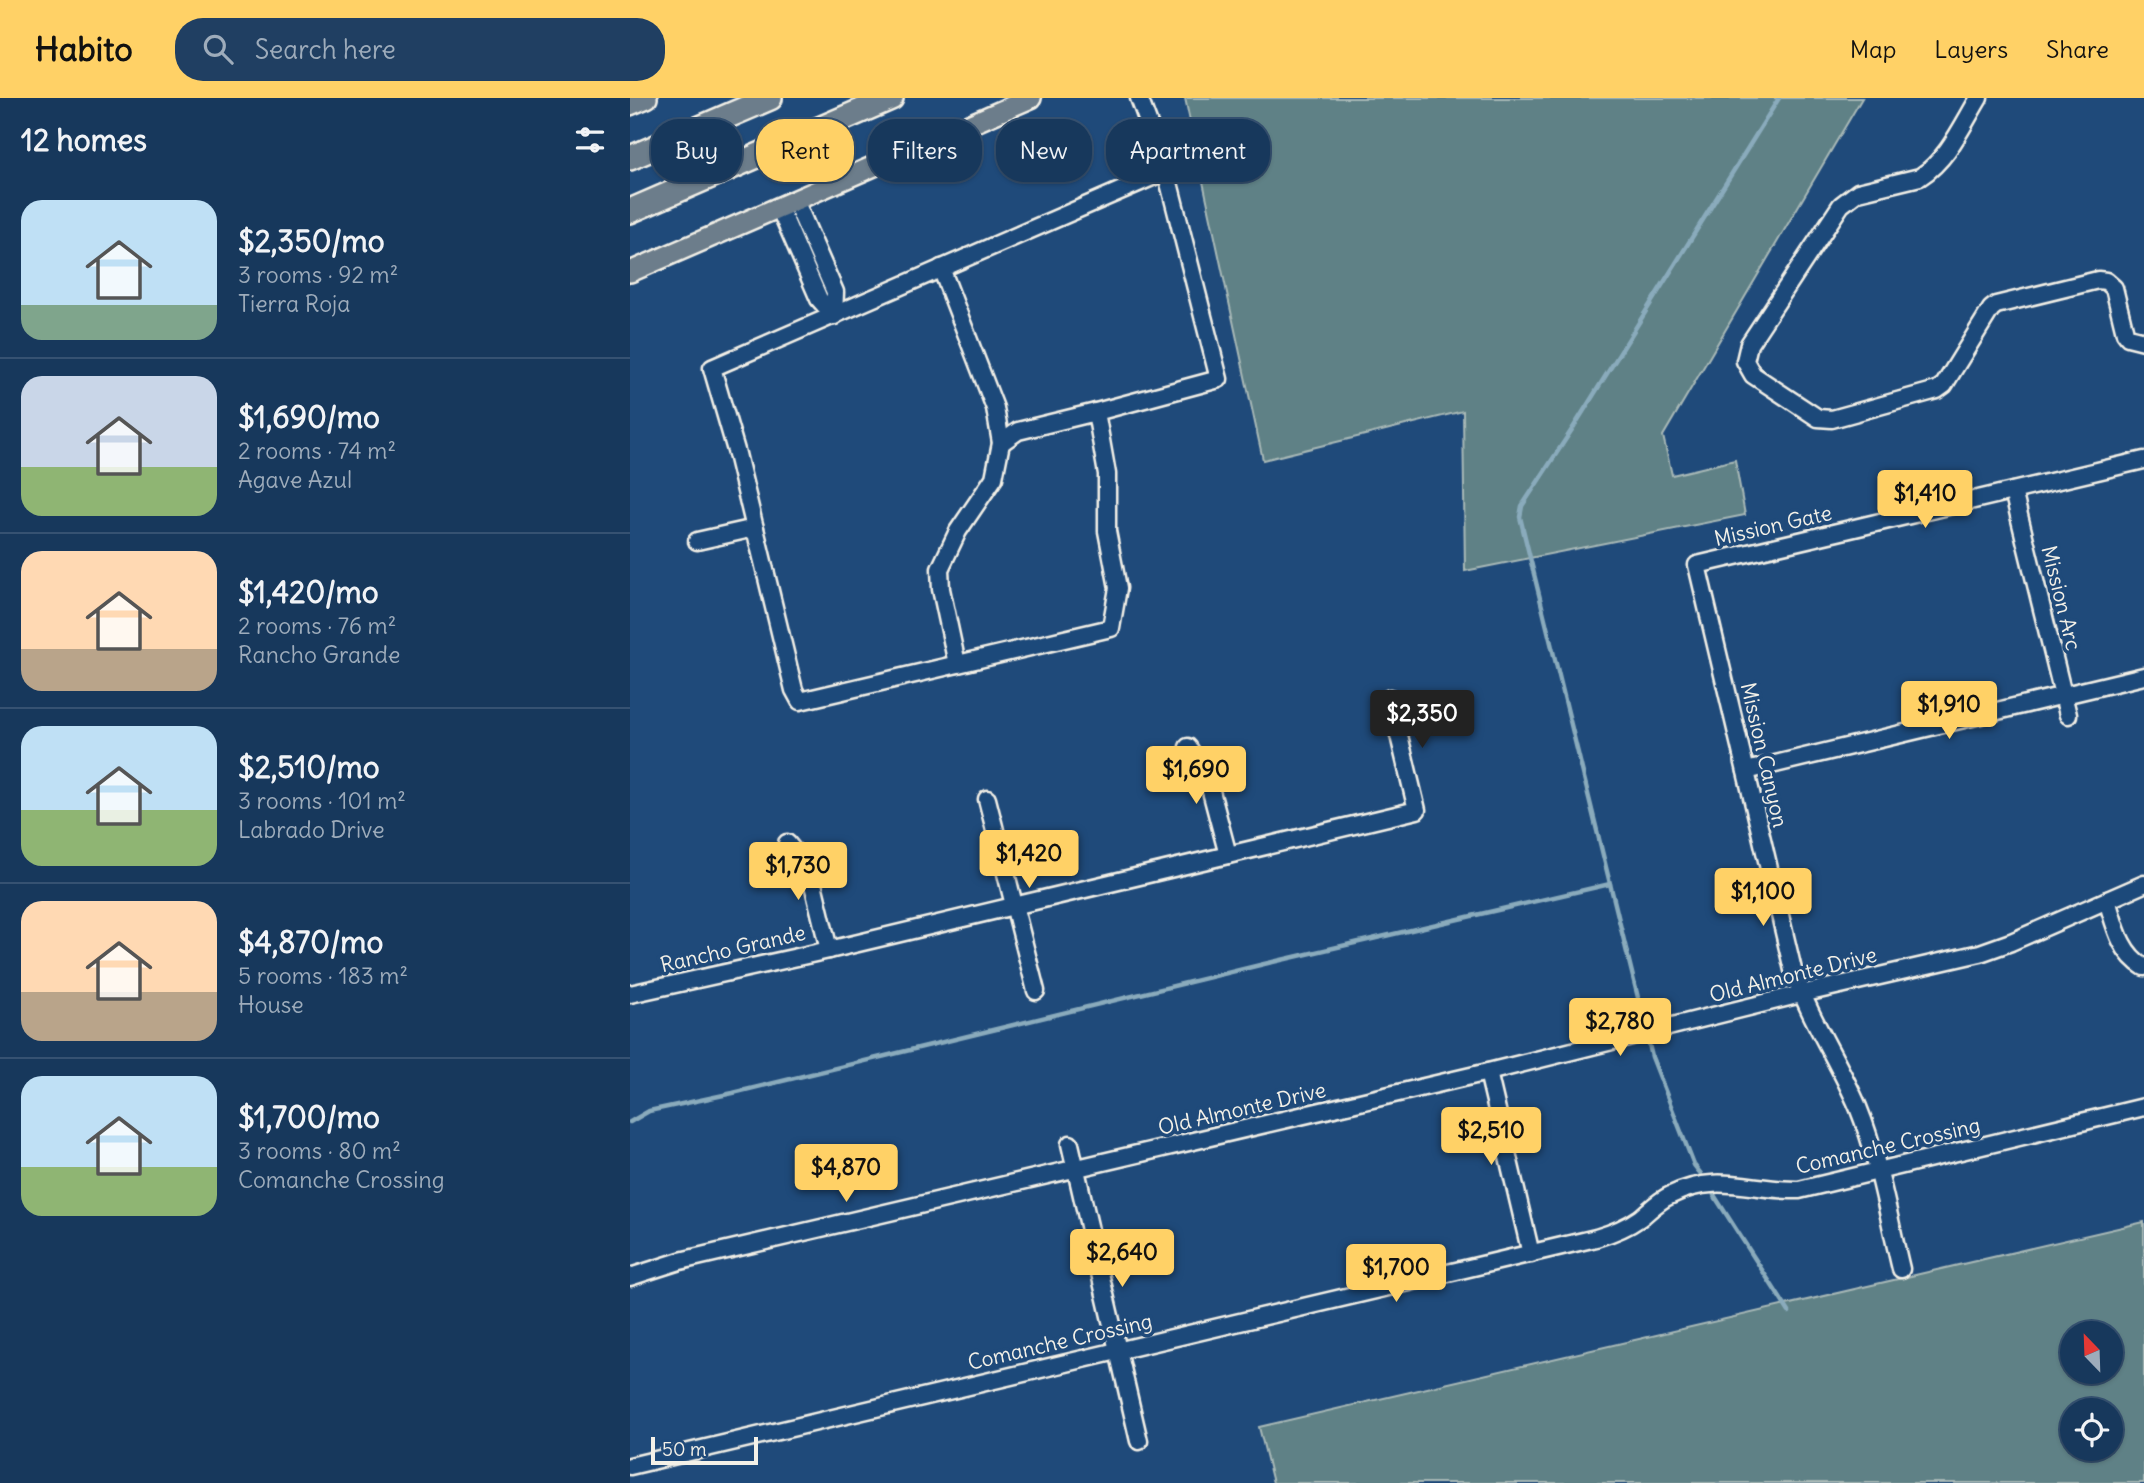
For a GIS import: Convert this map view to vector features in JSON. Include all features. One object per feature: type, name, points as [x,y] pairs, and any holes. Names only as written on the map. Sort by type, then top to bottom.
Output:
[{"type":"highway","points":[[630,158],[770,98]]},
{"type":"highway","points":[[630,211],[891,98]]},
{"type":"main road","points":[[630,105],[647,98]]},
{"type":"main road","points":[[630,271],[1031,98]]},
{"type":"street","points":[[1139,98],[1147,119]]},
{"type":"street","points":[[1979,98],[1935,167],[1920,177],[1858,192],[1841,205],[1749,344],[1745,361],[1753,375],[1818,418],[1825,419],[1929,394],[1944,385],[1996,305],[2098,280],[2111,283],[2114,288],[2125,333],[2129,337],[2144,341]]},
{"type":"street","points":[[1096,412],[1107,474],[1107,531],[1118,588],[1111,628],[800,701],[794,690],[737,454],[712,368],[1140,182]]},
{"type":"street","points":[[1001,443],[1018,431],[1219,379],[1169,182]]},
{"type":"street","points":[[787,203],[819,299],[834,316]]},
{"type":"street","points":[[941,268],[995,408],[1001,443],[994,478],[958,531],[940,569],[941,589],[957,664]]},
{"type":"street","name":"Mission Gate","points":[[1697,565],[2144,460]]},
{"type":"street","name":"Mission Arc","points":[[2013,491],[2068,715]]},
{"type":"street","points":[[697,541],[755,528]]},
{"type":"street","name":"Mission Canyon","points":[[1697,565],[1783,936],[1801,994],[1857,1107],[1878,1171],[1901,1269]]},
{"type":"street","points":[[1746,771],[2144,676]]},
{"type":"street","name":"Rancho Grande","points":[[630,994],[829,950],[1417,810],[1390,698]]},
{"type":"street","points":[[1188,747],[1208,776],[1228,855]]},
{"type":"street","points":[[987,799],[1036,991]]},
{"type":"street","points":[[787,843],[805,865],[829,950]]},
{"type":"street","name":"Old Almonte Drive","points":[[630,1277],[680,1261],[1076,1170],[1980,953],[2144,884]]},
{"type":"street","points":[[2107,900],[2118,937],[2133,960],[2144,967]]},
{"type":"street","points":[[1488,1072],[1531,1254]]},
{"type":"street","name":"Comanche Crossing","points":[[630,1466],[1616,1232],[1671,1195],[1692,1187],[1739,1183],[1783,1190],[1799,1189],[2144,1107]]},
{"type":"street","points":[[1070,1144],[1139,1441]]},
{"type":"green space","points":[[1185,98],[1862,98],[1663,436],[1672,475],[1735,460],[1745,515],[1465,571],[1463,411],[1263,460],[1203,182],[1270,182],[1270,119],[1190,119]]},
{"type":"green space","points":[[2144,1222],[2144,1483],[1273,1483],[1259,1427]]},
{"type":"waterway","points":[[1643,1018],[1520,517],[1522,506],[1779,98]]},
{"type":"waterway","points":[[630,1122],[649,1111],[1610,884]]},
{"type":"waterway","points":[[1648,1040],[1652,1057],[1694,1165],[1701,1174]]},
{"type":"waterway","points":[[1714,1195],[1789,1312]]}]
